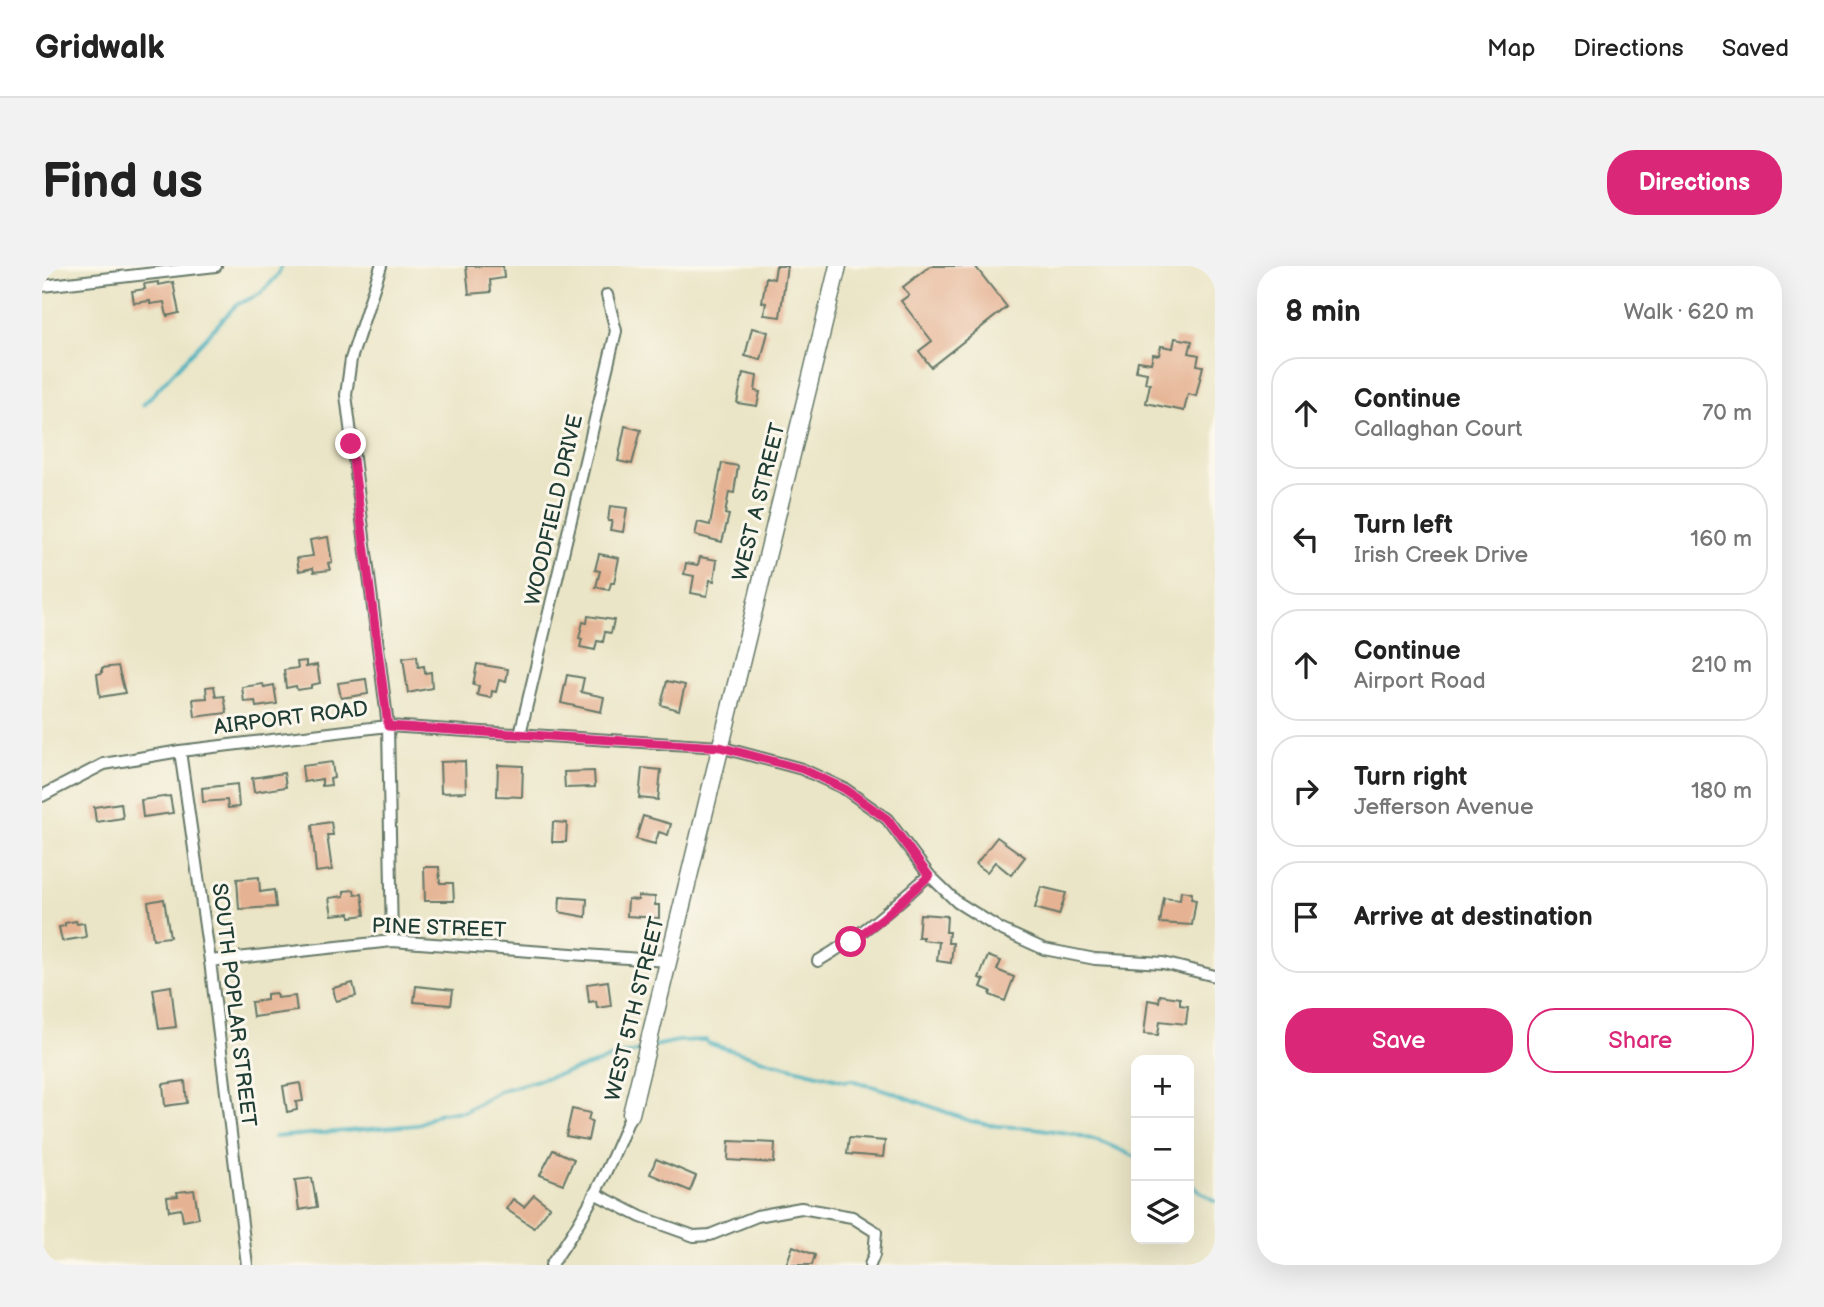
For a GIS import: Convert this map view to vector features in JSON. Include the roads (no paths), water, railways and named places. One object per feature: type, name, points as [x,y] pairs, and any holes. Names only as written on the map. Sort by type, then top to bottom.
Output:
[{"type":"street","points":[[42,286],[216,266]]},
{"type":"street","points":[[381,266],[351,359],[346,395],[388,726],[393,941]]},
{"type":"street","name":"WEST A STREET","points":[[720,747],[838,266]]},
{"type":"street","name":"WOODFIELD DRIVE","points":[[520,734],[617,331],[607,295]]},
{"type":"street","name":"AIRPORT ROAD","points":[[42,796],[104,764],[180,751],[388,726],[720,747],[802,769],[845,789],[887,819],[929,876],[957,902],[1000,929],[1044,949],[1095,959],[1163,963],[1215,976]]},
{"type":"street","name":"WEST 5TH STREET","points":[[551,1265],[596,1194],[631,1114],[720,747]]},
{"type":"street","name":"SOUTH POPLAR STREET","points":[[180,751],[210,961],[247,1265]]},
{"type":"street","points":[[818,961],[851,942],[883,918],[929,876]]},
{"type":"street","name":"PINE STREET","points":[[210,961],[393,941],[668,961]]},
{"type":"street","points":[[596,1194],[641,1217],[694,1236],[710,1235],[757,1216],[802,1208],[852,1217],[876,1232],[874,1255],[870,1265]]},
{"type":"waterway","points":[[143,405],[236,305],[260,294],[278,275],[281,266]]},
{"type":"waterway","points":[[654,1046],[678,1041],[706,1040],[707,1043],[774,1063],[892,1092],[970,1121],[1074,1134],[1131,1155]]},
{"type":"waterway","points":[[274,1137],[417,1125],[440,1113],[465,1111],[499,1091],[615,1056],[641,1051]]},
{"type":"waterway","points":[[1194,1187],[1215,1201]]}]
